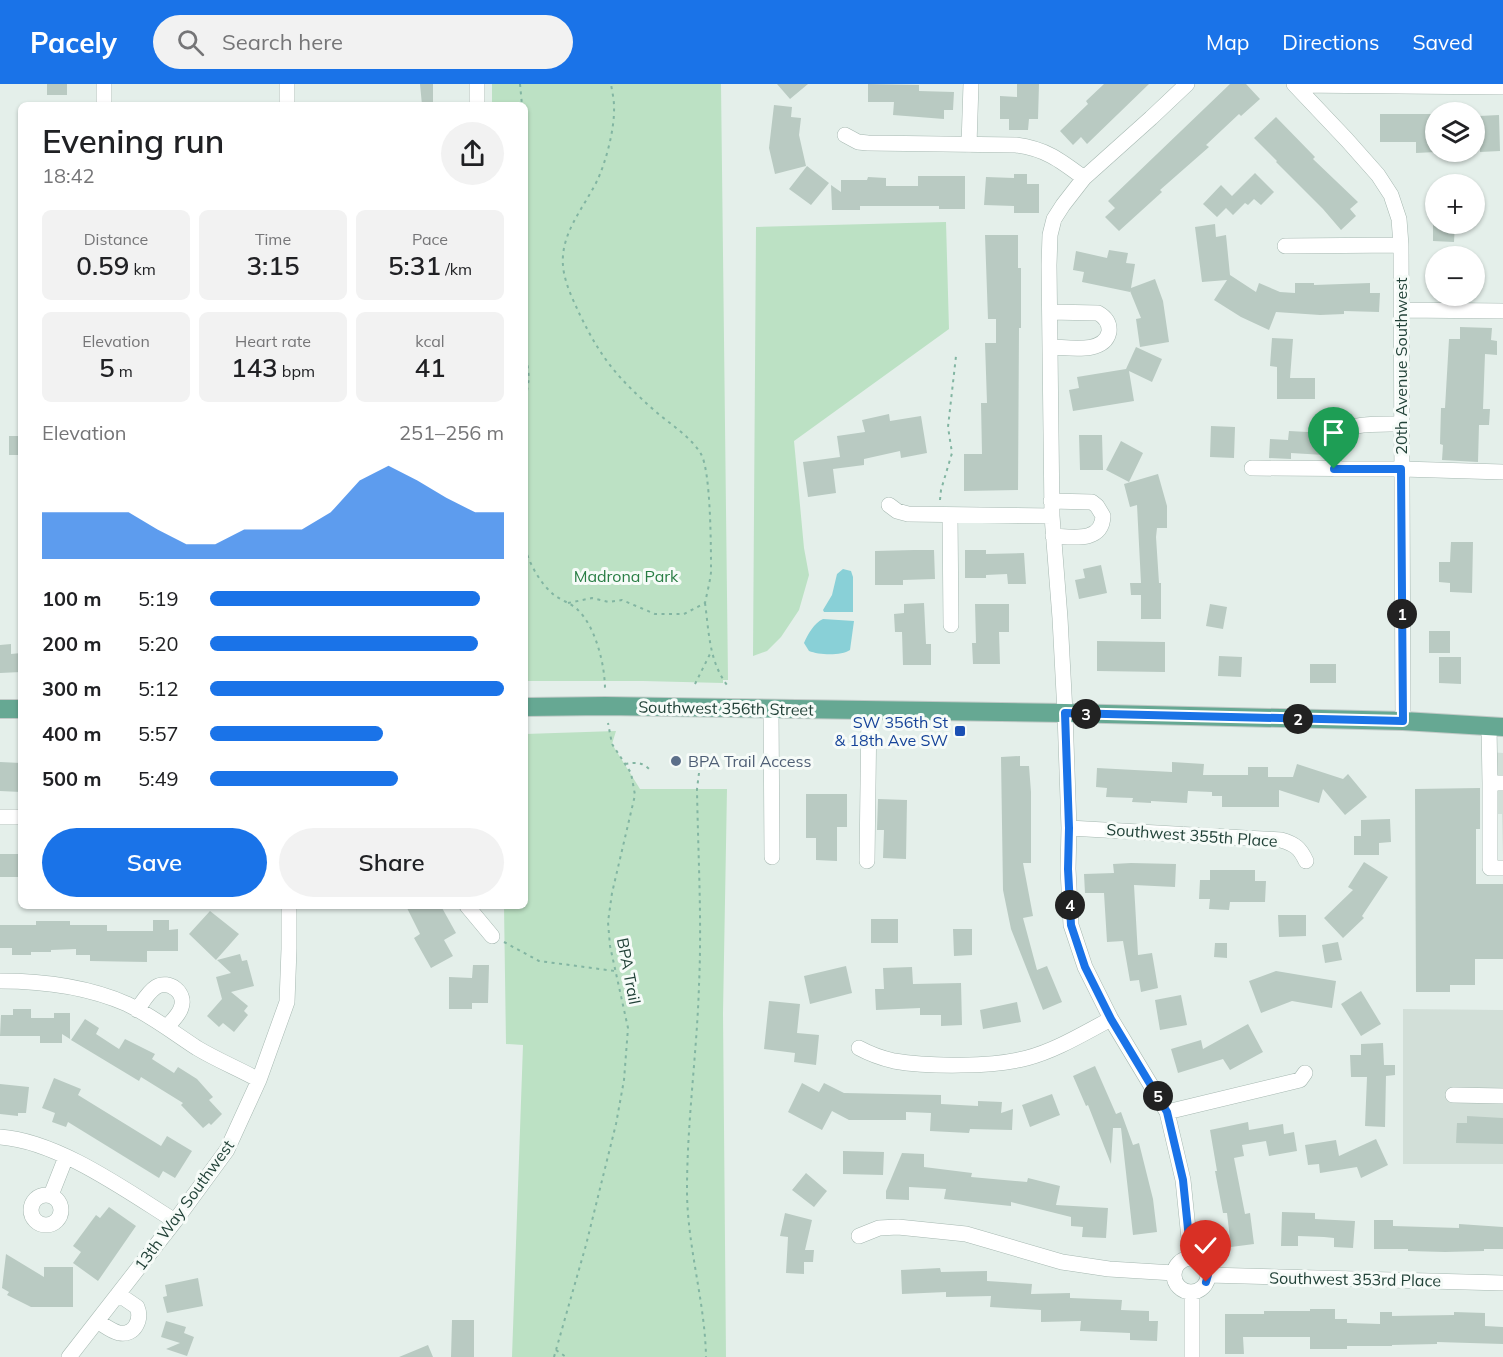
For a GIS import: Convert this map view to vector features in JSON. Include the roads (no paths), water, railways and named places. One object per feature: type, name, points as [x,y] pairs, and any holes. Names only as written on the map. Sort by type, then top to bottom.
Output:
[{"type":"main road","name":"Southwest 356th Street","points":[[528,707],[605,706],[1065,713],[1403,721],[1496,727]]},
{"type":"main road","points":[[0,709],[18,709]]},
{"type":"street","points":[[104,84],[104,102]]},
{"type":"street","points":[[287,84],[287,102]]},
{"type":"street","points":[[477,84],[477,102]]},
{"type":"street","points":[[969,145],[971,84]]},
{"type":"street","points":[[1187,84],[1084,178],[1054,219],[1050,236],[1050,347],[1052,509],[1065,713],[1071,925],[1085,967],[1111,1019],[1167,1112],[1183,1180],[1191,1258]]},
{"type":"street","points":[[1294,85],[1503,87]]},
{"type":"street","name":"20th Avenue Southwest","points":[[1294,85],[1378,175],[1391,195],[1399,219],[1403,721]]},
{"type":"street","points":[[845,135],[858,142],[868,143],[1016,145],[1035,148],[1054,156],[1084,178]]},
{"type":"street","points":[[1285,246],[1401,245]]},
{"type":"street","points":[[1401,310],[1503,311]]},
{"type":"street","points":[[1050,312],[1098,313],[1107,321],[1109,327],[1106,338],[1097,346],[1050,347]]},
{"type":"street","points":[[1334,469],[1336,438],[1343,429],[1352,426],[1401,424]]},
{"type":"street","points":[[1252,468],[1503,472]]},
{"type":"street","points":[[889,505],[897,511],[908,514],[945,515],[1052,509],[1092,502],[1103,516],[1101,528],[1091,536],[1053,536]]},
{"type":"street","points":[[945,515],[951,625]]},
{"type":"street","points":[[771,709],[772,857]]},
{"type":"street","points":[[867,861],[869,710]]},
{"type":"street","points":[[1496,727],[1496,783],[1490,868],[1503,868]]},
{"type":"street","points":[[0,818],[18,818]]},
{"type":"street","name":"Southwest 355th Place","points":[[1069,828],[1281,840],[1293,843],[1301,850],[1306,861]]},
{"type":"street","name":"13th Way Southwest","points":[[69,1357],[176,1221],[227,1150],[259,1080],[287,1002],[290,949],[289,909]]},
{"type":"street","points":[[470,909],[492,936]]},
{"type":"street","points":[[0,981],[28,981],[74,987],[98,993],[137,1010],[199,1049],[259,1080]]},
{"type":"street","points":[[137,1010],[153,989],[171,985],[176,988],[182,998],[182,1005],[167,1028]]},
{"type":"street","points":[[859,1048],[875,1056],[895,1061],[945,1064],[990,1063],[1027,1058],[1065,1043],[1111,1019]]},
{"type":"street","points":[[1167,1112],[1300,1080],[1305,1073]]},
{"type":"street","points":[[1453,1095],[1503,1096]]},
{"type":"street","points":[[0,1137],[21,1141],[66,1157],[176,1221]]},
{"type":"street","points":[[51,1196],[66,1157]]},
{"type":"street","points":[[859,1236],[879,1228],[898,1227],[956,1233],[1012,1246],[1062,1262],[1109,1269],[1174,1274]]},
{"type":"street","points":[[1191,1258],[1204,1265],[1208,1275],[1203,1287],[1192,1292],[1184,1291],[1179,1287],[1174,1274],[1179,1263],[1191,1258]]},
{"type":"street","name":"Southwest 353rd Place","points":[[1208,1275],[1503,1283]]},
{"type":"street","points":[[1192,1292],[1192,1357]]},
{"type":"street","points":[[97,1321],[123,1333],[129,1332],[138,1324],[140,1312],[137,1306],[118,1294]]},
{"type":"water","points":[[843,569],[851,571],[853,577],[853,612],[824,612],[832,595],[837,574]]},
{"type":"water","points":[[823,619],[854,621],[850,650],[830,654],[809,651],[804,643],[814,626]]},
{"type":"place","name":"SW 356th St & 18th Ave SW","points":[[960,731]]},
{"type":"place","name":"BPA Trail Access","points":[[676,761]]},
{"type":"park label","name":"Madrona Park","points":[[626,576]]}]
